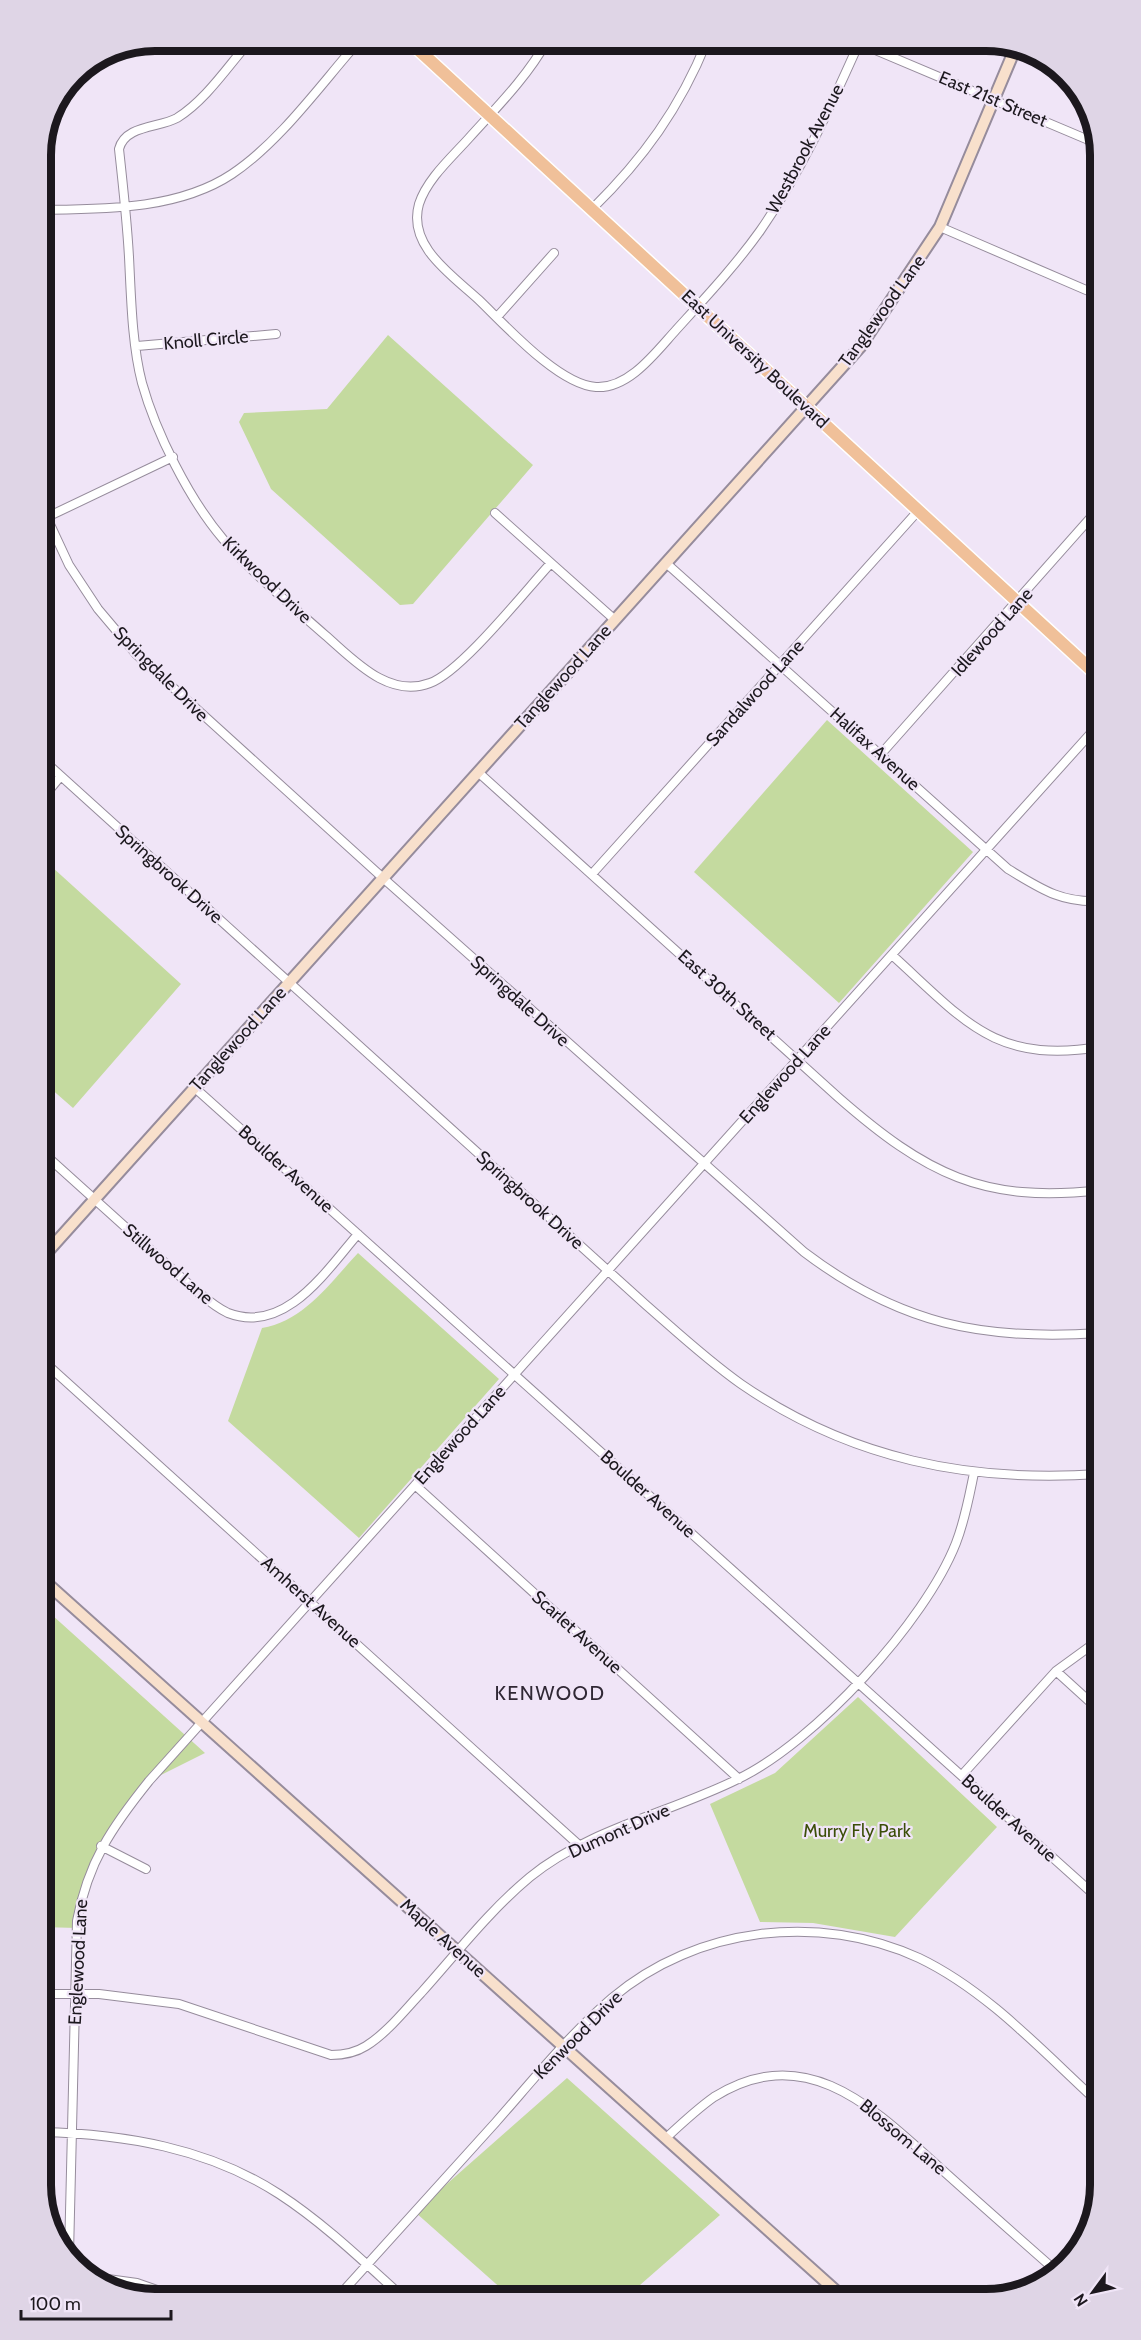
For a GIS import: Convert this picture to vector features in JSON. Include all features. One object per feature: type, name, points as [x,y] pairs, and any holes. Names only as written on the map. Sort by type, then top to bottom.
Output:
[{"type":"main road","name":"East University Boulevard","points":[[420,51],[1090,668]]},
{"type":"main road","name":"Tanglewood Lane","points":[[51,1248],[807,407],[877,325],[940,227],[1012,55]]},
{"type":"main road","name":"Maple Avenue","points":[[51,1588],[833,2289]]},
{"type":"street","name":"Kirkwood Drive","points":[[240,51],[189,110],[169,122],[129,134],[120,143],[142,382],[173,457],[208,520],[241,559],[345,652],[387,683],[420,686],[440,678],[480,641],[551,563]]},
{"type":"street","points":[[51,210],[125,206],[176,197],[231,175],[265,146],[349,51]]},
{"type":"street","name":"Westbrook Avenue","points":[[541,51],[431,183],[422,197],[417,231],[427,249],[497,317],[572,380],[593,387],[613,385],[635,371],[697,306],[759,232],[783,196],[825,118],[852,51]]},
{"type":"street","points":[[592,209],[631,171],[671,117],[702,51]]},
{"type":"street","name":"East 21st Street","points":[[877,51],[1089,140]]},
{"type":"street","points":[[940,227],[1090,291]]},
{"type":"street","points":[[497,317],[554,254]]},
{"type":"street","name":"Knoll Circle","points":[[137,346],[276,334]]},
{"type":"street","points":[[51,515],[173,457]]},
{"type":"street","name":"Sandalwood Lane","points":[[592,874],[918,511]]},
{"type":"street","points":[[495,513],[615,620]]},
{"type":"street","name":"Idlewood Lane","points":[[881,754],[1090,520]]},
{"type":"street","name":"Springdale Drive","points":[[51,533],[98,609],[136,654],[383,878],[804,1252],[855,1288],[878,1301],[929,1319],[998,1332],[1034,1336],[1090,1333]]},
{"type":"street","name":"Halifax Avenue","points":[[666,563],[1008,869],[1040,888],[1076,902],[1090,902]]},
{"type":"street","name":"Englewood Lane","points":[[69,2244],[77,1921],[83,1888],[101,1846],[142,1789],[201,1722],[1090,735]]},
{"type":"street","name":"Springbrook Drive","points":[[51,768],[608,1270],[730,1375],[799,1419],[855,1444],[974,1473],[1022,1477],[1090,1474]]},
{"type":"street","name":"East 30th Street","points":[[478,772],[871,1126],[895,1144],[938,1170],[979,1185],[1009,1191],[1051,1194],[1090,1191]]},
{"type":"street","points":[[51,788],[60,777]]},
{"type":"street","points":[[891,955],[975,1028],[998,1041],[1033,1051],[1090,1048]]},
{"type":"street","name":"Boulder Avenue","points":[[195,1088],[1090,1890]]},
{"type":"street","name":"Stillwood Lane","points":[[51,1160],[194,1288],[216,1306],[238,1316],[263,1317],[287,1307],[322,1276],[358,1234]]},
{"type":"street","name":"Amherst Avenue","points":[[51,1368],[580,1846]]},
{"type":"street","name":"Dumont Drive","points":[[51,1994],[137,1997],[179,2004],[317,2052],[343,2055],[361,2049],[379,2036],[497,1907],[532,1876],[580,1846],[739,1779],[774,1758],[825,1718],[907,1625],[942,1574],[967,1510],[974,1473]]},
{"type":"street","name":"Scarlet Avenue","points":[[415,1485],[739,1779]]},
{"type":"street","points":[[962,1775],[1056,1671],[1090,1647]]},
{"type":"street","points":[[1056,1671],[1090,1701]]},
{"type":"street","points":[[101,1846],[146,1869]]},
{"type":"street","name":"Kenwood Drive","points":[[345,2289],[564,2047],[614,1997],[671,1959],[703,1947],[747,1935],[773,1932],[822,1932],[869,1940],[894,1948],[943,1972],[988,2004],[1090,2094]]},
{"type":"street","name":"Blossom Lane","points":[[666,2138],[714,2097],[744,2083],[789,2076],[830,2084],[878,2113],[1051,2266]]},
{"type":"street","points":[[51,2132],[164,2145],[222,2164],[252,2178],[298,2207],[394,2289]]},
{"type":"street","points":[[112,2280],[137,2283],[154,2289]]},
{"type":"green space","points":[[388,335],[533,465],[413,604],[400,605],[271,489],[239,422],[244,413],[327,409]]},
{"type":"green space","points":[[827,720],[973,852],[839,1003],[694,872]]},
{"type":"green space","points":[[51,866],[181,984],[73,1108],[51,1089]]},
{"type":"green space","points":[[358,1253],[499,1379],[359,1538],[228,1421],[262,1328],[291,1318],[303,1309]]},
{"type":"green space","points":[[51,1614],[205,1753],[149,1781],[101,1846],[77,1928],[51,1927]]},
{"type":"green space","name":"Murry Fly Park","points":[[858,1697],[997,1827],[895,1937],[813,1923],[760,1922],[710,1804],[775,1773]]},
{"type":"green space","points":[[567,2078],[720,2215],[635,2289],[502,2289],[415,2212]]},
{"type":"district","name":"KENWOOD","points":[[550,1693]]}]
